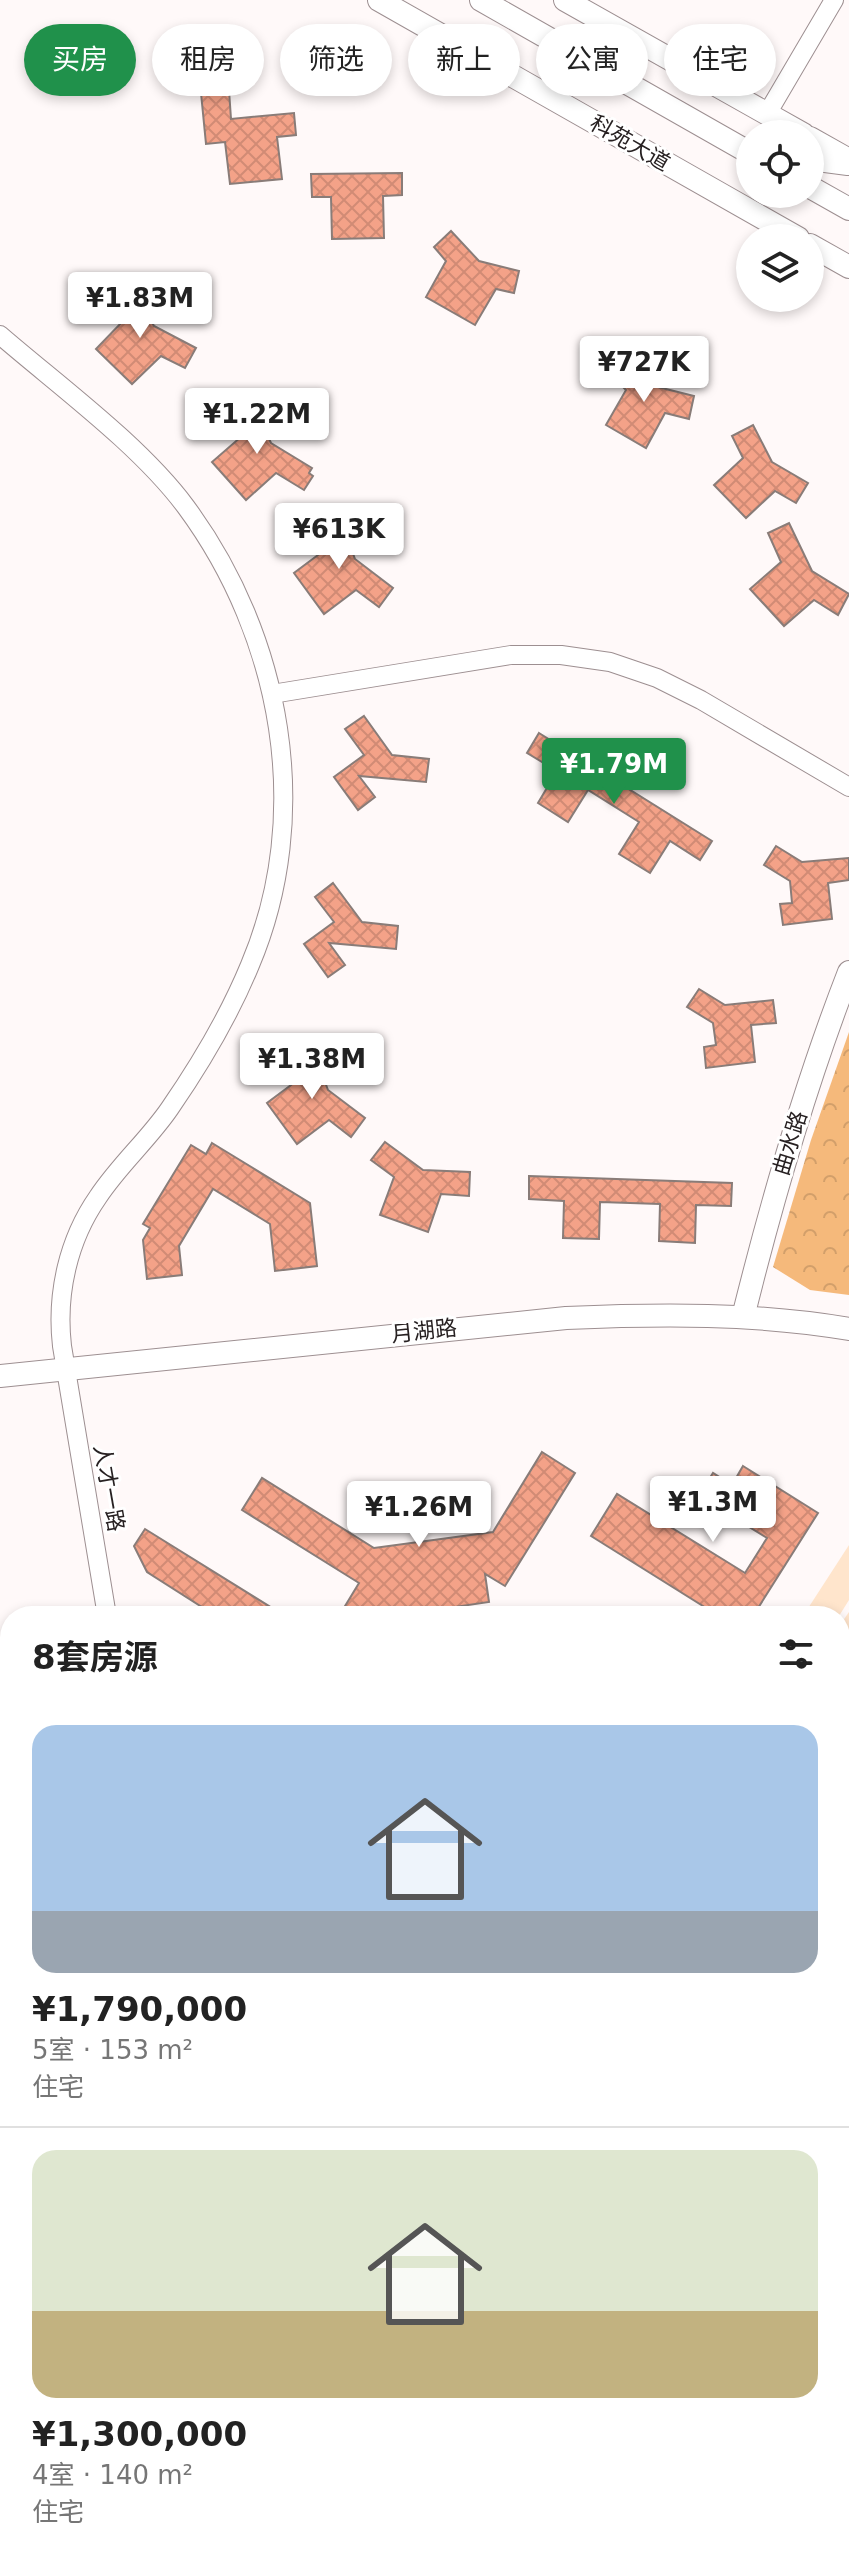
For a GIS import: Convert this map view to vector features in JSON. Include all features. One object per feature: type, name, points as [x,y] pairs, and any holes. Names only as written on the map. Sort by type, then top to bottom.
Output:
[{"type":"street","name":"科苑大道","points":[[379,0],[773,224]]},
{"type":"street","points":[[481,0],[736,144]]},
{"type":"street","points":[[565,0],[778,120]]},
{"type":"street","points":[[767,114],[834,0]]},
{"type":"street","points":[[824,147],[849,162]]},
{"type":"street","points":[[824,160],[849,162]]},
{"type":"street","points":[[824,195],[849,209]]},
{"type":"street","points":[[824,253],[849,267]]},
{"type":"street","name":"人才一路","points":[[0,335],[145,460],[185,505],[219,556],[246,610],[266,667],[279,727],[283,787],[280,847],[269,907],[251,964],[196,1069],[164,1117],[98,1196],[76,1236],[63,1279],[59,1323],[105,1606]]},
{"type":"street","points":[[272,694],[511,655],[561,655],[610,662],[657,678],[701,700],[849,787]]},
{"type":"street","name":"曲水路","points":[[743,1317],[784,1160],[849,972]]},
{"type":"street","name":"月湖路","points":[[0,1376],[506,1322],[624,1316],[743,1317],[849,1329]]},
{"type":"shaded area","points":[[849,1545],[849,1600],[845,1606],[809,1606]]},
{"type":"green space","points":[[849,1032],[849,1295],[810,1290],[773,1267],[811,1140]]},
{"type":"building","points":[[201,96],[229,96],[231,119],[294,113],[296,135],[277,137],[282,179],[230,184],[225,142],[206,144]]},
{"type":"building","points":[[402,173],[402,195],[383,196],[384,238],[332,239],[331,197],[312,197],[311,174]]},
{"type":"building","points":[[451,231],[479,261],[519,271],[514,293],[496,289],[475,325],[426,297],[446,261],[434,247]]},
{"type":"building","points":[[131,284],[154,326],[196,348],[185,368],[161,356],[132,384],[96,349],[124,320],[111,296]]},
{"type":"building","points":[[626,356],[654,386],[694,396],[689,419],[665,413],[646,448],[606,425],[626,390],[609,373]]},
{"type":"building","points":[[244,398],[246,403],[251,400],[271,443],[312,468],[309,473],[313,476],[304,490],[276,473],[246,500],[212,462],[242,436],[228,406]]},
{"type":"building","points":[[753,425],[772,462],[808,483],[796,503],[775,491],[746,518],[714,485],[743,458],[732,436]]},
{"type":"building","points":[[339,515],[355,559],[393,588],[379,607],[356,590],[324,614],[294,573],[326,549],[317,523]]},
{"type":"building","points":[[789,523],[812,571],[849,594],[838,615],[814,600],[784,626],[750,589],[781,562],[768,533]]},
{"type":"building","points":[[364,716],[392,755],[429,759],[426,782],[359,776],[375,797],[358,810],[334,777],[364,755],[345,729]]},
{"type":"building","points":[[539,733],[712,841],[700,860],[670,841],[650,873],[619,854],[639,822],[588,790],[568,822],[538,803],[557,771],[527,753]]},
{"type":"building","points":[[776,846],[802,862],[849,858],[849,880],[828,883],[832,919],[783,925],[780,904],[792,903],[790,881],[764,865]]},
{"type":"building","points":[[333,883],[362,922],[398,926],[396,949],[329,943],[345,965],[328,977],[304,944],[334,922],[315,897]]},
{"type":"building","points":[[699,989],[725,1005],[773,1000],[776,1023],[751,1025],[755,1062],[706,1068],[704,1047],[716,1045],[713,1023],[687,1007]]},
{"type":"building","points":[[311,1045],[328,1090],[365,1118],[351,1137],[329,1120],[297,1144],[267,1103],[299,1079],[289,1053]]},
{"type":"building","points":[[385,1142],[423,1170],[470,1172],[469,1196],[441,1194],[428,1232],[380,1215],[394,1177],[371,1160]]},
{"type":"building","points":[[212,1143],[310,1203],[317,1266],[275,1271],[270,1224],[213,1189],[179,1246],[182,1275],[147,1279],[143,1240],[150,1228],[143,1224],[191,1145],[206,1154]]},
{"type":"building","points":[[529,1176],[732,1183],[731,1206],[696,1205],[695,1243],[659,1241],[660,1204],[600,1202],[599,1239],[563,1238],[564,1201],[529,1199]]},
{"type":"building","points":[[542,1452],[575,1473],[505,1586],[485,1574],[489,1602],[462,1606],[345,1606],[359,1583],[242,1510],[262,1478],[374,1548],[493,1532]]},
{"type":"building","points":[[743,1466],[818,1513],[759,1606],[703,1606],[591,1536],[617,1494],[745,1573],[767,1538],[699,1496],[713,1473],[732,1485]]},
{"type":"building","points":[[145,1529],[269,1606],[200,1606],[147,1572],[134,1546]]}]
